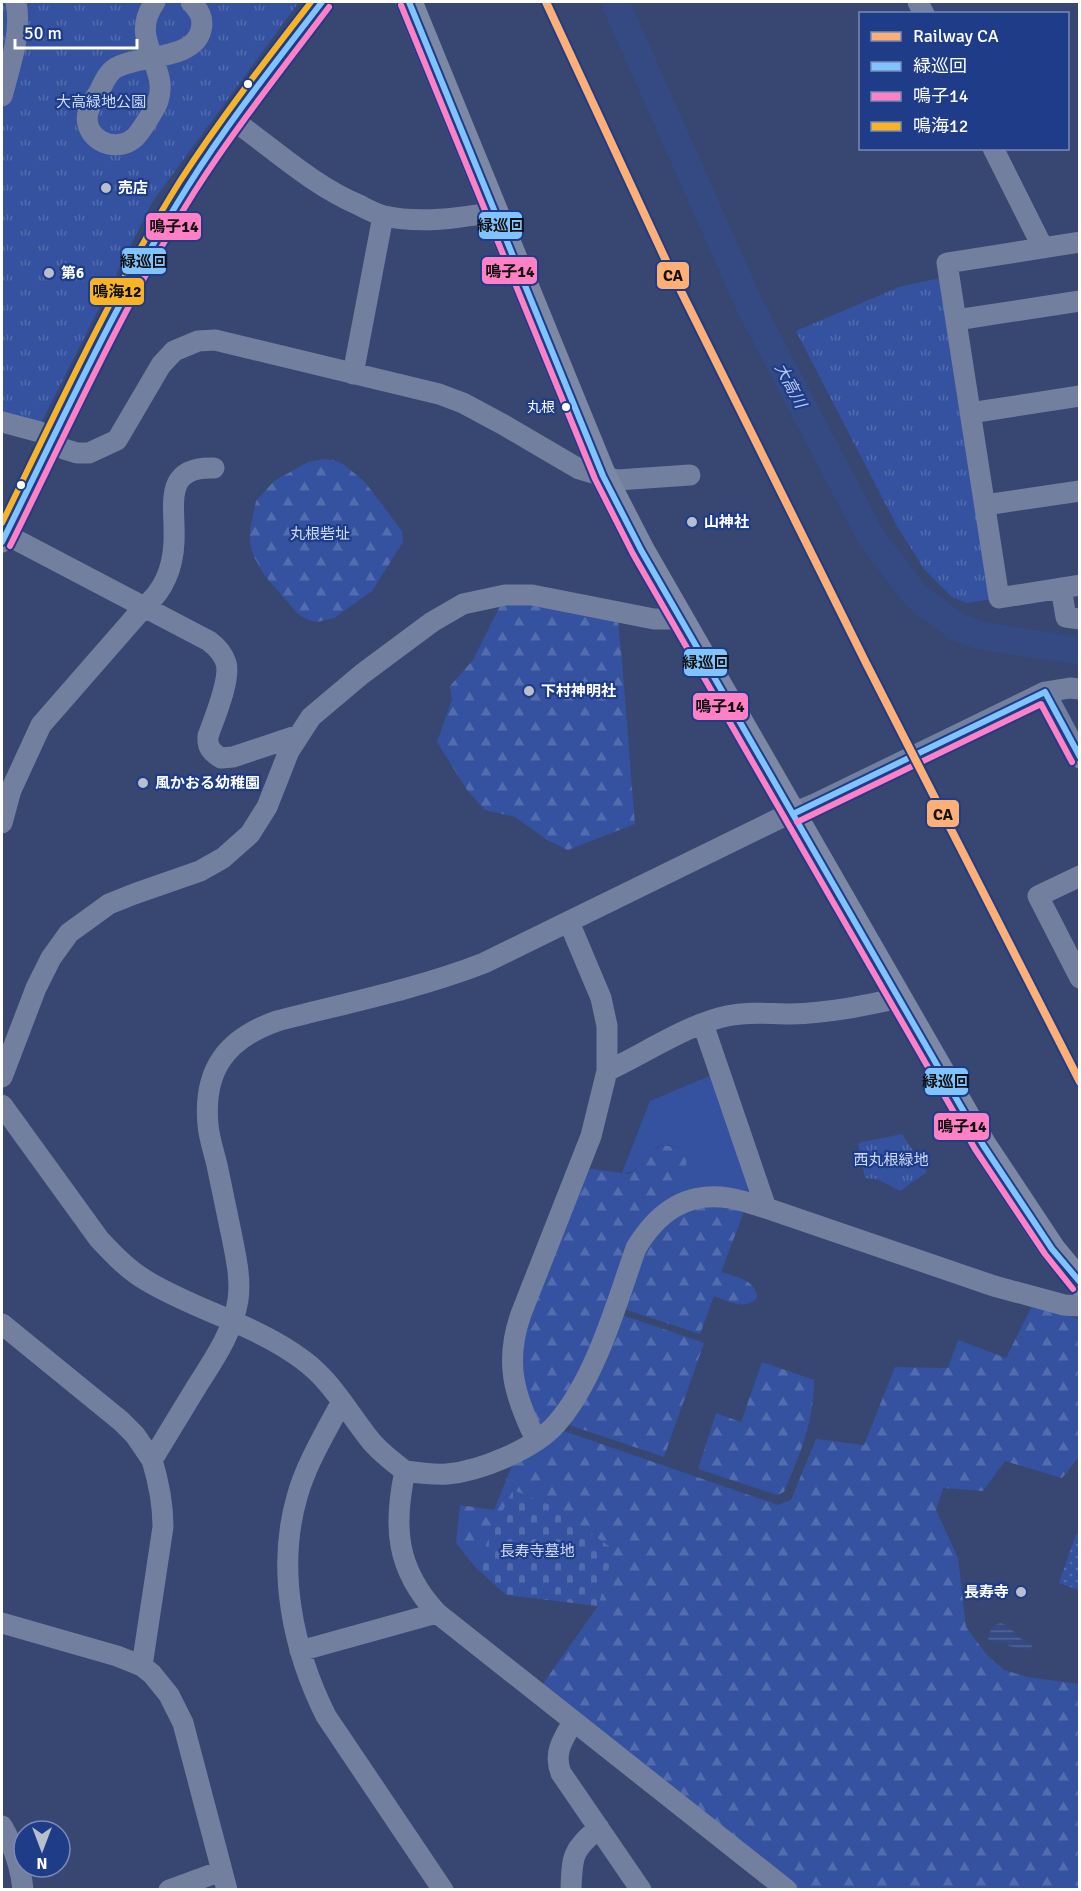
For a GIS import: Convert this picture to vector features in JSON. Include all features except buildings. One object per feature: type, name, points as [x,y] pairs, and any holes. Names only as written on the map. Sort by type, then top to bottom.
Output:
[{"type":"main road","points":[[409,2],[603,476],[641,550],[983,1145],[1052,1249],[1080,1283]]},
{"type":"street","points":[[2,96],[14,53],[16,2]]},
{"type":"street","points":[[155,2],[148,11],[145,21],[145,34],[153,57],[191,46],[198,38],[202,17],[191,2]]},
{"type":"street","points":[[299,735],[232,757],[220,758],[212,752],[208,744],[208,736],[226,678],[227,665],[219,649],[209,640],[4,538],[52,440],[171,213],[233,120],[322,2]]},
{"type":"street","points":[[233,120],[340,197],[383,216],[458,219],[495,212]]},
{"type":"street","points":[[994,150],[1043,248]]},
{"type":"street","points":[[353,374],[383,216]]},
{"type":"street","points":[[1080,242],[947,263],[999,598],[1070,586],[1066,617],[1080,620]]},
{"type":"street","points":[[956,320],[1080,301]]},
{"type":"street","points":[[2,422],[40,432],[64,449],[77,453],[89,453],[117,440],[161,365],[174,351],[198,341],[215,340],[414,387],[463,403],[579,469],[603,476],[617,480],[690,476]]},
{"type":"street","points":[[970,413],[1080,396]]},
{"type":"street","points":[[2,823],[11,790],[40,725],[144,607],[152,601],[166,580],[172,563],[174,542],[172,501],[176,484],[187,472],[201,467],[214,468]]},
{"type":"street","points":[[985,505],[1080,491]]},
{"type":"street","points":[[2,1077],[36,988],[51,958],[69,933],[109,904],[200,871],[223,858],[250,834],[267,807],[289,751],[311,717],[362,674],[432,622],[463,604],[505,595],[532,595],[654,620],[682,620]]},
{"type":"street","points":[[152,1460],[221,1347],[232,1322],[238,1300],[238,1267],[208,1126],[208,1099],[217,1065],[243,1036],[255,1029],[287,1018],[448,977],[484,963],[1045,692],[1070,688],[1080,689]]},
{"type":"street","points":[[1045,692],[1080,758]]},
{"type":"street","points":[[1080,876],[1038,896],[1080,978]]},
{"type":"street","points":[[536,1440],[516,1394],[512,1374],[513,1341],[521,1314],[591,1136],[607,1071],[607,1026],[601,998],[569,922]]},
{"type":"street","points":[[607,1071],[703,1024],[726,1016],[748,1013],[788,1014],[831,1011],[899,998]]},
{"type":"street","points":[[703,1024],[766,1208]]},
{"type":"street","points":[[2,1105],[99,1239],[118,1259],[148,1282],[276,1342],[304,1360],[327,1382],[377,1447],[405,1471],[434,1474],[469,1470],[489,1464],[536,1440],[556,1424],[579,1392],[614,1309],[636,1248],[646,1231],[660,1216],[678,1204],[708,1197],[729,1198],[766,1208],[994,1286],[1064,1305],[1080,1306]]},
{"type":"street","points":[[2,1324],[121,1421],[135,1435],[152,1460],[160,1487],[163,1527],[142,1666]]},
{"type":"street","points":[[342,1401],[307,1470],[291,1523],[288,1583],[300,1651],[313,1690],[326,1716],[443,1890]]},
{"type":"street","points":[[405,1471],[398,1520],[399,1541],[412,1579],[437,1613],[788,1890]]},
{"type":"street","points":[[300,1651],[437,1613]]},
{"type":"street","points":[[2,1623],[117,1656],[142,1666],[152,1674],[169,1695],[183,1723],[224,1880],[180,1884],[169,1890]]},
{"type":"street","points":[[573,1722],[557,1752],[557,1763],[561,1773],[641,1890]]},
{"type":"street","points":[[2,1826],[22,1877],[23,1890]]},
{"type":"street","points":[[571,1890],[572,1867],[576,1850],[599,1828]]},
{"type":"green space","name":"大高緑地公園","points":[[2,2],[299,2],[153,201],[40,425],[2,415]]},
{"type":"green space","points":[[940,278],[992,599],[967,603],[952,597],[924,569],[897,526],[796,331],[899,287]]},
{"type":"green space","name":"丸根砦址","points":[[324,459],[343,464],[364,481],[402,531],[403,542],[372,591],[334,618],[317,622],[298,614],[265,576],[254,557],[250,543],[250,529],[256,501],[274,481],[308,462]]},
{"type":"green space","points":[[502,602],[526,602],[618,620],[635,824],[568,850],[547,840],[515,817],[485,810],[467,790],[437,742],[452,700],[450,686],[473,660]]},
{"type":"green space","points":[[714,1074],[754,1190],[749,1196],[672,1200],[683,1148],[673,1146],[657,1147],[634,1170],[622,1173],[650,1101]]},
{"type":"green space","name":"西丸根緑地","points":[[902,1134],[927,1172],[900,1191],[877,1179],[865,1178],[858,1143]]},
{"type":"green space","points":[[662,1145],[683,1148],[687,1169],[684,1182],[672,1200],[577,1383],[542,1429],[518,1388],[527,1316],[585,1168],[629,1174],[636,1169],[648,1152]]},
{"type":"green space","points":[[705,1204],[745,1209],[721,1272],[750,1283],[757,1298],[747,1304],[742,1304],[714,1296],[700,1334],[621,1308],[644,1247],[673,1215]]},
{"type":"green space","points":[[1033,1304],[1079,1319],[1079,1457],[1062,1478],[1005,1461],[983,1491],[943,1488],[936,1510],[958,1558],[966,1627],[986,1654],[1004,1670],[1027,1677],[1079,1684],[1079,1889],[798,1889],[540,1688],[598,1606],[613,1550],[514,1490],[475,1567],[456,1543],[460,1505],[494,1510],[514,1461],[558,1429],[778,1505],[791,1500],[816,1439],[864,1445],[895,1367],[948,1368],[958,1340],[1006,1358]]},
{"type":"green space","points":[[622,1315],[704,1343],[664,1457],[569,1425],[566,1419]]},
{"type":"green space","points":[[762,1362],[814,1380],[812,1410],[805,1438],[784,1492],[777,1495],[698,1469],[716,1413],[741,1422]]},
{"type":"green space","name":"長寿寺墓地","points":[[513,1490],[555,1507],[614,1550],[598,1606],[506,1595],[475,1567]]},
{"type":"green space","points":[[1076,1534],[1079,1535],[1079,1590],[1059,1583]]},
{"type":"shaded area","points":[[1000,1623],[1032,1644],[1031,1651],[1009,1646],[1004,1642],[994,1644],[988,1639],[992,1627]]},
{"type":"waterway","name":"大高川","points":[[615,2],[750,306],[871,537],[916,596],[957,627],[982,636],[1080,651]]},
{"type":"rail line","name":"CA","points":[[546,2],[668,265],[866,663],[1080,1082]]},
{"type":"transit line","name":"鳴海12","points":[[2,523],[86,350],[155,222],[211,135],[311,2]]},
{"type":"transit line","name":"緑巡回","points":[[2,542],[90,362],[162,229],[219,139],[322,2]]},
{"type":"transit line","name":"緑巡回","points":[[409,2],[603,476],[641,550],[983,1145],[1052,1249],[1080,1282]]},
{"type":"transit line","name":"鳴子14","points":[[401,5],[595,479],[633,554],[975,1149],[1045,1254],[1073,1289]]},
{"type":"transit line","name":"鳴子14","points":[[10,546],[98,366],[169,234],[227,144],[329,7]]},
{"type":"transit line","name":"緑巡回","points":[[1045,692],[1080,757]]},
{"type":"transit line","name":"緑巡回","points":[[793,814],[1045,692]]},
{"type":"transit line","name":"鳴子14","points":[[797,822],[1041,704],[1072,762]]},
{"type":"place","name":"売店","points":[[106,188]]},
{"type":"place","name":"第6","points":[[49,273]]},
{"type":"place","name":"丸根","points":[[566,407]]},
{"type":"place","name":"山神社","points":[[692,522]]},
{"type":"place","name":"下村神明社","points":[[529,691]]},
{"type":"place","name":"風かおる幼稚園","points":[[143,783]]},
{"type":"place","name":"長寿寺","points":[[1021,1592]]}]
